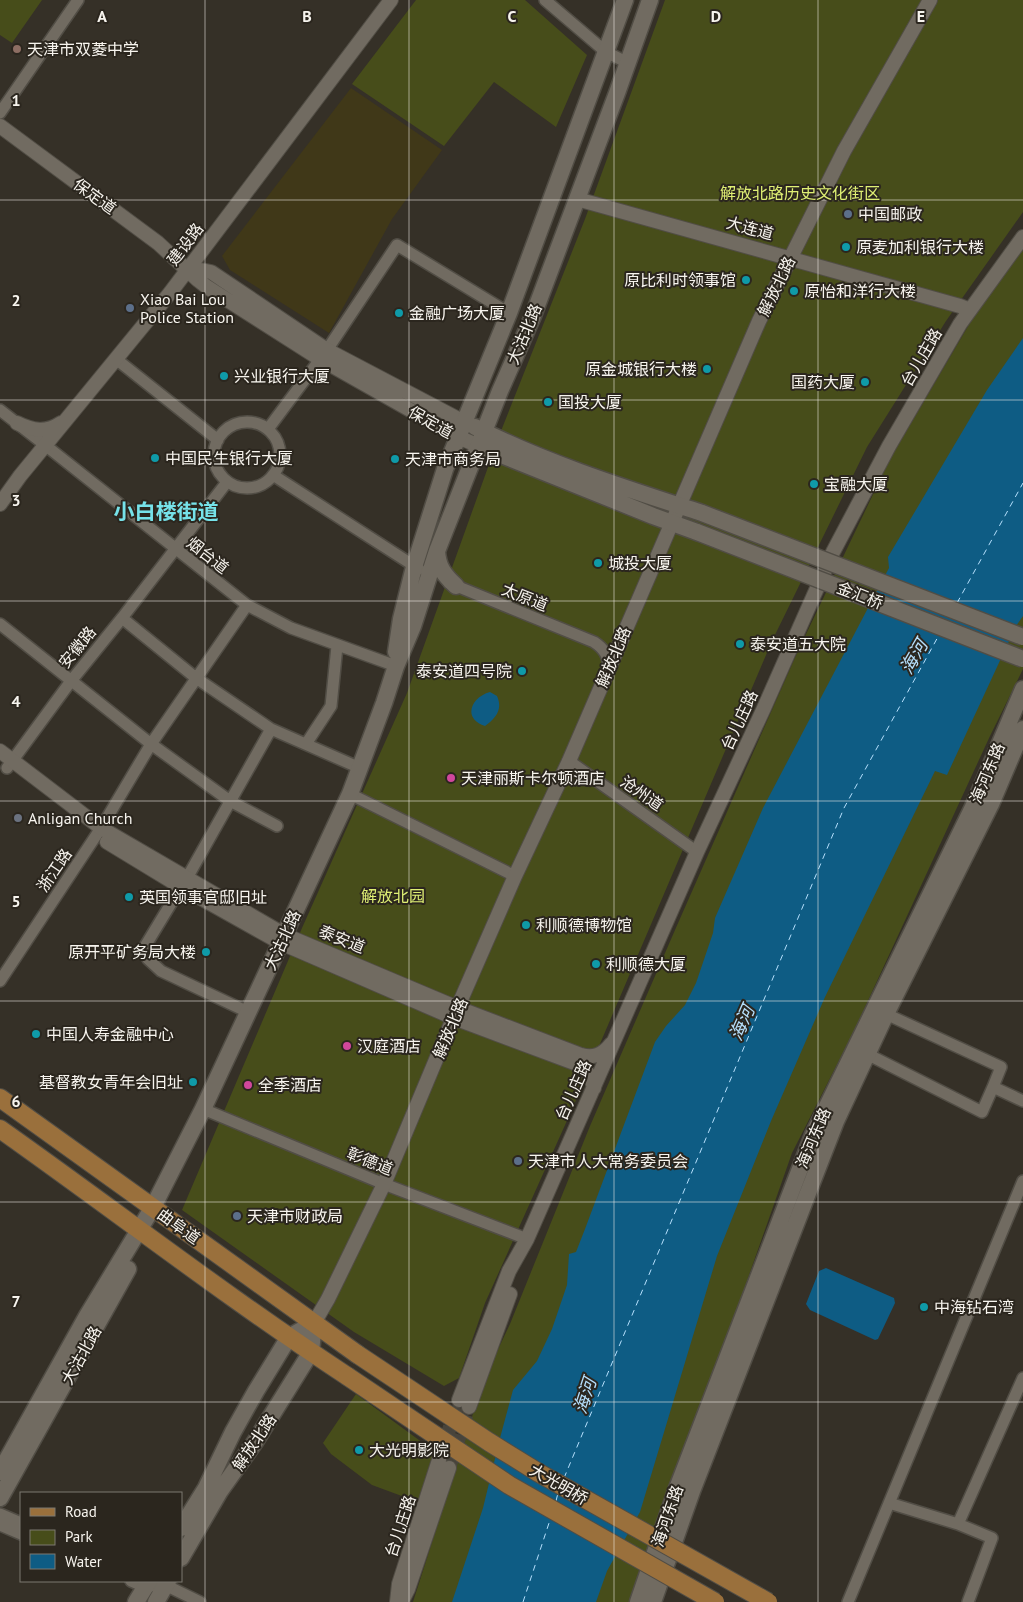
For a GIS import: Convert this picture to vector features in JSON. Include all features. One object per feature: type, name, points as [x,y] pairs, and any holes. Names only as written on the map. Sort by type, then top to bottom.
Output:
[{"type":"main road","name":"大沽北路","points":[[0,1498],[143,1234],[153,1207],[203,1109],[350,794],[396,666],[413,626],[422,570],[445,469],[476,437],[478,390],[509,313],[625,0]]},
{"type":"main road","name":"大沽北路","points":[[422,570],[437,551],[476,437],[495,405],[533,316],[650,0]]},
{"type":"main road","points":[[495,405],[498,428],[507,439],[514,453],[568,467],[679,506]]},
{"type":"main road","points":[[476,437],[671,523],[697,532]]},
{"type":"main road","name":"金汇桥","points":[[679,506],[702,513],[1023,637]]},
{"type":"main road","name":"金汇桥","points":[[697,532],[1023,659]]},
{"type":"main road","points":[[437,551],[441,570],[456,586]]},
{"type":"main road","name":"海河东路","points":[[638,1602],[676,1491],[813,1135],[973,807],[1023,689]]},
{"type":"main road","name":"海河东路","points":[[653,1602],[692,1491],[829,1139],[886,1014],[991,804],[1023,730]]},
{"type":"main road","name":"曲阜道","points":[[0,1098],[358,1354]]},
{"type":"main road","name":"曲阜道","points":[[0,1129],[143,1234],[347,1376]]},
{"type":"main road","name":"大沽北路","points":[[0,1472],[87,1316],[143,1234]]},
{"type":"main road","name":"解放北路","points":[[182,1526],[206,1488],[246,1408],[289,1337],[314,1323]]},
{"type":"main road","name":"解放北路","points":[[182,1556],[220,1491],[255,1442],[311,1352],[314,1323]]},
{"type":"main road","name":"大光明桥","points":[[358,1354],[472,1431],[539,1473],[768,1602]]},
{"type":"main road","name":"大光明桥","points":[[347,1376],[509,1485],[715,1602]]},
{"type":"main road","points":[[136,1602],[153,1583]]},
{"type":"main road","points":[[153,1583],[156,1602]]},
{"type":"street","points":[[0,112],[78,0]]},
{"type":"street","name":"建设路","points":[[0,504],[20,476],[70,417],[187,270],[391,0]]},
{"type":"street","points":[[545,0],[606,52],[628,63]]},
{"type":"street","name":"解放北路","points":[[314,1323],[328,1299],[384,1184],[515,876],[569,761],[759,321],[844,151],[930,0]]},
{"type":"street","name":"保定道","points":[[0,126],[158,243],[187,270],[204,270],[218,276],[323,355],[476,437]]},
{"type":"street","name":"大连道","points":[[577,199],[790,257],[970,310]]},
{"type":"street","name":"台儿庄路","points":[[464,1404],[517,1275],[527,1239],[697,852],[764,708],[833,552],[889,446],[960,324],[1023,237]]},
{"type":"street","points":[[268,429],[323,355],[397,244],[509,313]]},
{"type":"street","points":[[116,359],[218,440]]},
{"type":"street","name":"烟台道","points":[[0,410],[247,605],[291,628],[336,646],[396,666]]},
{"type":"street","points":[[17,424],[34,430],[44,431],[70,417]]},
{"type":"street","points":[[247,422],[258,424],[268,429],[280,447],[278,468],[273,475],[264,484],[254,488],[243,488],[227,482],[217,470],[214,459],[218,440],[226,429],[236,424],[247,422]]},
{"type":"street","name":"太原道","points":[[273,475],[422,570],[601,646],[608,660],[609,668]]},
{"type":"street","name":"安徽路","points":[[6,764],[227,482]]},
{"type":"street","points":[[660,547],[674,535],[684,532],[697,532]]},
{"type":"street","name":"浙江路","points":[[0,981],[99,832],[150,744],[247,605]]},
{"type":"street","points":[[122,618],[196,678],[271,729],[360,768]]},
{"type":"street","points":[[0,624],[150,744],[230,801],[277,826]]},
{"type":"street","points":[[306,744],[331,706],[336,646]]},
{"type":"street","points":[[248,1012],[161,971],[148,959],[144,948],[184,883],[271,729]]},
{"type":"street","name":"泰安道","points":[[0,751],[6,764],[99,832],[184,883],[283,939],[379,973],[456,1012],[577,1064],[589,1076],[594,1088]]},
{"type":"street","name":"沧州道","points":[[569,761],[697,852]]},
{"type":"street","points":[[350,794],[515,876]]},
{"type":"street","points":[[471,978],[469,993],[471,1003],[477,1011],[488,1019]]},
{"type":"street","name":"泰安道","points":[[456,1012],[488,1019],[587,1057],[602,1054],[614,1042]]},
{"type":"street","points":[[867,1054],[982,1112],[1001,1067],[886,1014]]},
{"type":"street","points":[[993,1088],[1023,1101]]},
{"type":"street","name":"彰德道","points":[[203,1109],[384,1184],[527,1239]]},
{"type":"street","points":[[848,1602],[1023,1180]]},
{"type":"street","points":[[958,1524],[1023,1378]]},
{"type":"street","name":"台儿庄路","points":[[397,1602],[399,1584],[444,1464],[408,1589],[401,1602]]},
{"type":"street","points":[[889,1503],[958,1524],[992,1538],[968,1602]]},
{"type":"street","points":[[0,1514],[20,1523]]},
{"type":"street","points":[[0,1525],[20,1534]]},
{"type":"street","points":[[153,1583],[200,1602]]},
{"type":"green space","points":[[0,0],[42,0],[12,43],[0,35]]},
{"type":"green space","points":[[416,0],[525,0],[587,55],[556,127],[494,82],[444,146],[352,84]]},
{"type":"green space","name":"解放北路历史文化街区","points":[[665,0],[1023,0],[1023,212],[946,321],[867,447],[772,641],[570,1114],[485,1303],[459,1378],[444,1386],[354,1332],[182,1210],[302,928],[407,693],[501,431],[585,219]]},
{"type":"green space","points":[[1023,247],[1023,669],[990,736],[854,1031],[792,1153],[716,1369],[630,1602],[413,1602],[484,1379],[510,1324],[590,1126],[797,653],[890,459],[977,311]]},
{"type":"green space","name":"大光明影院","points":[[356,1394],[434,1451],[418,1502],[372,1485],[331,1454],[323,1443]]},
{"type":"sand","points":[[351,88],[442,150],[392,219],[329,333],[230,270],[222,256]]},
{"type":"water","name":"海河","points":[[1023,338],[1023,616],[1016,626],[947,775],[935,771],[825,997],[771,1121],[717,1256],[640,1512],[607,1571],[596,1602],[452,1602],[483,1508],[513,1390],[537,1361],[552,1329],[567,1285],[569,1254],[576,1252],[655,1042],[666,1026],[685,1005],[696,983],[713,933],[715,918],[763,808],[889,568],[888,557],[987,390]]},
{"type":"water","points":[[490,692],[497,696],[499,709],[492,720],[485,726],[478,723],[471,713],[474,703],[478,698]]},
{"type":"water","points":[[826,1268],[894,1298],[895,1303],[878,1339],[875,1340],[810,1310],[806,1304],[819,1271]]},
{"type":"ferry route","points":[[957,603],[1023,483]]},
{"type":"ferry route","points":[[564,1478],[844,808],[939,635]]},
{"type":"ferry route","points":[[556,1501],[558,1493]]},
{"type":"ferry route","points":[[523,1602],[551,1517]]},
{"type":"tunnel","points":[[439,1460],[459,1400]]},
{"type":"tunnel","points":[[449,1468],[469,1407]]},
{"type":"place","name":"天津市双菱中学","points":[[17,49]]},
{"type":"place","name":"中国邮政","points":[[848,214]]},
{"type":"place","name":"原麦加利银行大楼","points":[[846,247]]},
{"type":"place","name":"原比利时领事馆","points":[[746,280]]},
{"type":"place","name":"原怡和洋行大楼","points":[[794,291]]},
{"type":"place","name":"Xiao Bai Lou Police Station","points":[[130,308]]},
{"type":"place","name":"金融广场大厦","points":[[399,313]]},
{"type":"place","name":"原金城银行大楼","points":[[707,369]]},
{"type":"place","name":"兴业银行大厦","points":[[224,376]]},
{"type":"place","name":"国药大厦","points":[[865,382]]},
{"type":"place","name":"国投大厦","points":[[548,402]]},
{"type":"place","name":"中国民生银行大厦","points":[[155,458]]},
{"type":"place","name":"天津市商务局","points":[[395,459]]},
{"type":"place","name":"宝融大厦","points":[[814,484]]},
{"type":"place","name":"城投大厦","points":[[598,563]]},
{"type":"place","name":"泰安道五大院","points":[[740,644]]},
{"type":"place","name":"泰安道四号院","points":[[522,671]]},
{"type":"place","name":"天津丽斯卡尔顿酒店","points":[[451,778]]},
{"type":"place","name":"Anligan Church","points":[[18,818]]},
{"type":"place","name":"英国领事官邸旧址","points":[[129,897]]},
{"type":"place","name":"利顺德博物馆","points":[[526,925]]},
{"type":"place","name":"原开平矿务局大楼","points":[[206,952]]},
{"type":"place","name":"利顺德大厦","points":[[596,964]]},
{"type":"place","name":"中国人寿金融中心","points":[[36,1034]]},
{"type":"place","name":"汉庭酒店","points":[[347,1046]]},
{"type":"place","name":"基督教女青年会旧址","points":[[193,1082]]},
{"type":"place","name":"全季酒店","points":[[248,1085]]},
{"type":"place","name":"天津市人大常务委员会","points":[[518,1161]]},
{"type":"place","name":"天津市财政局","points":[[237,1216]]},
{"type":"place","name":"中海钻石湾","points":[[924,1307]]},
{"type":"place","name":"大光明影院","points":[[359,1450]]},
{"type":"district","name":"小白楼街道","points":[[166,512]]},
{"type":"park label","name":"解放北园","points":[[393,896]]}]
